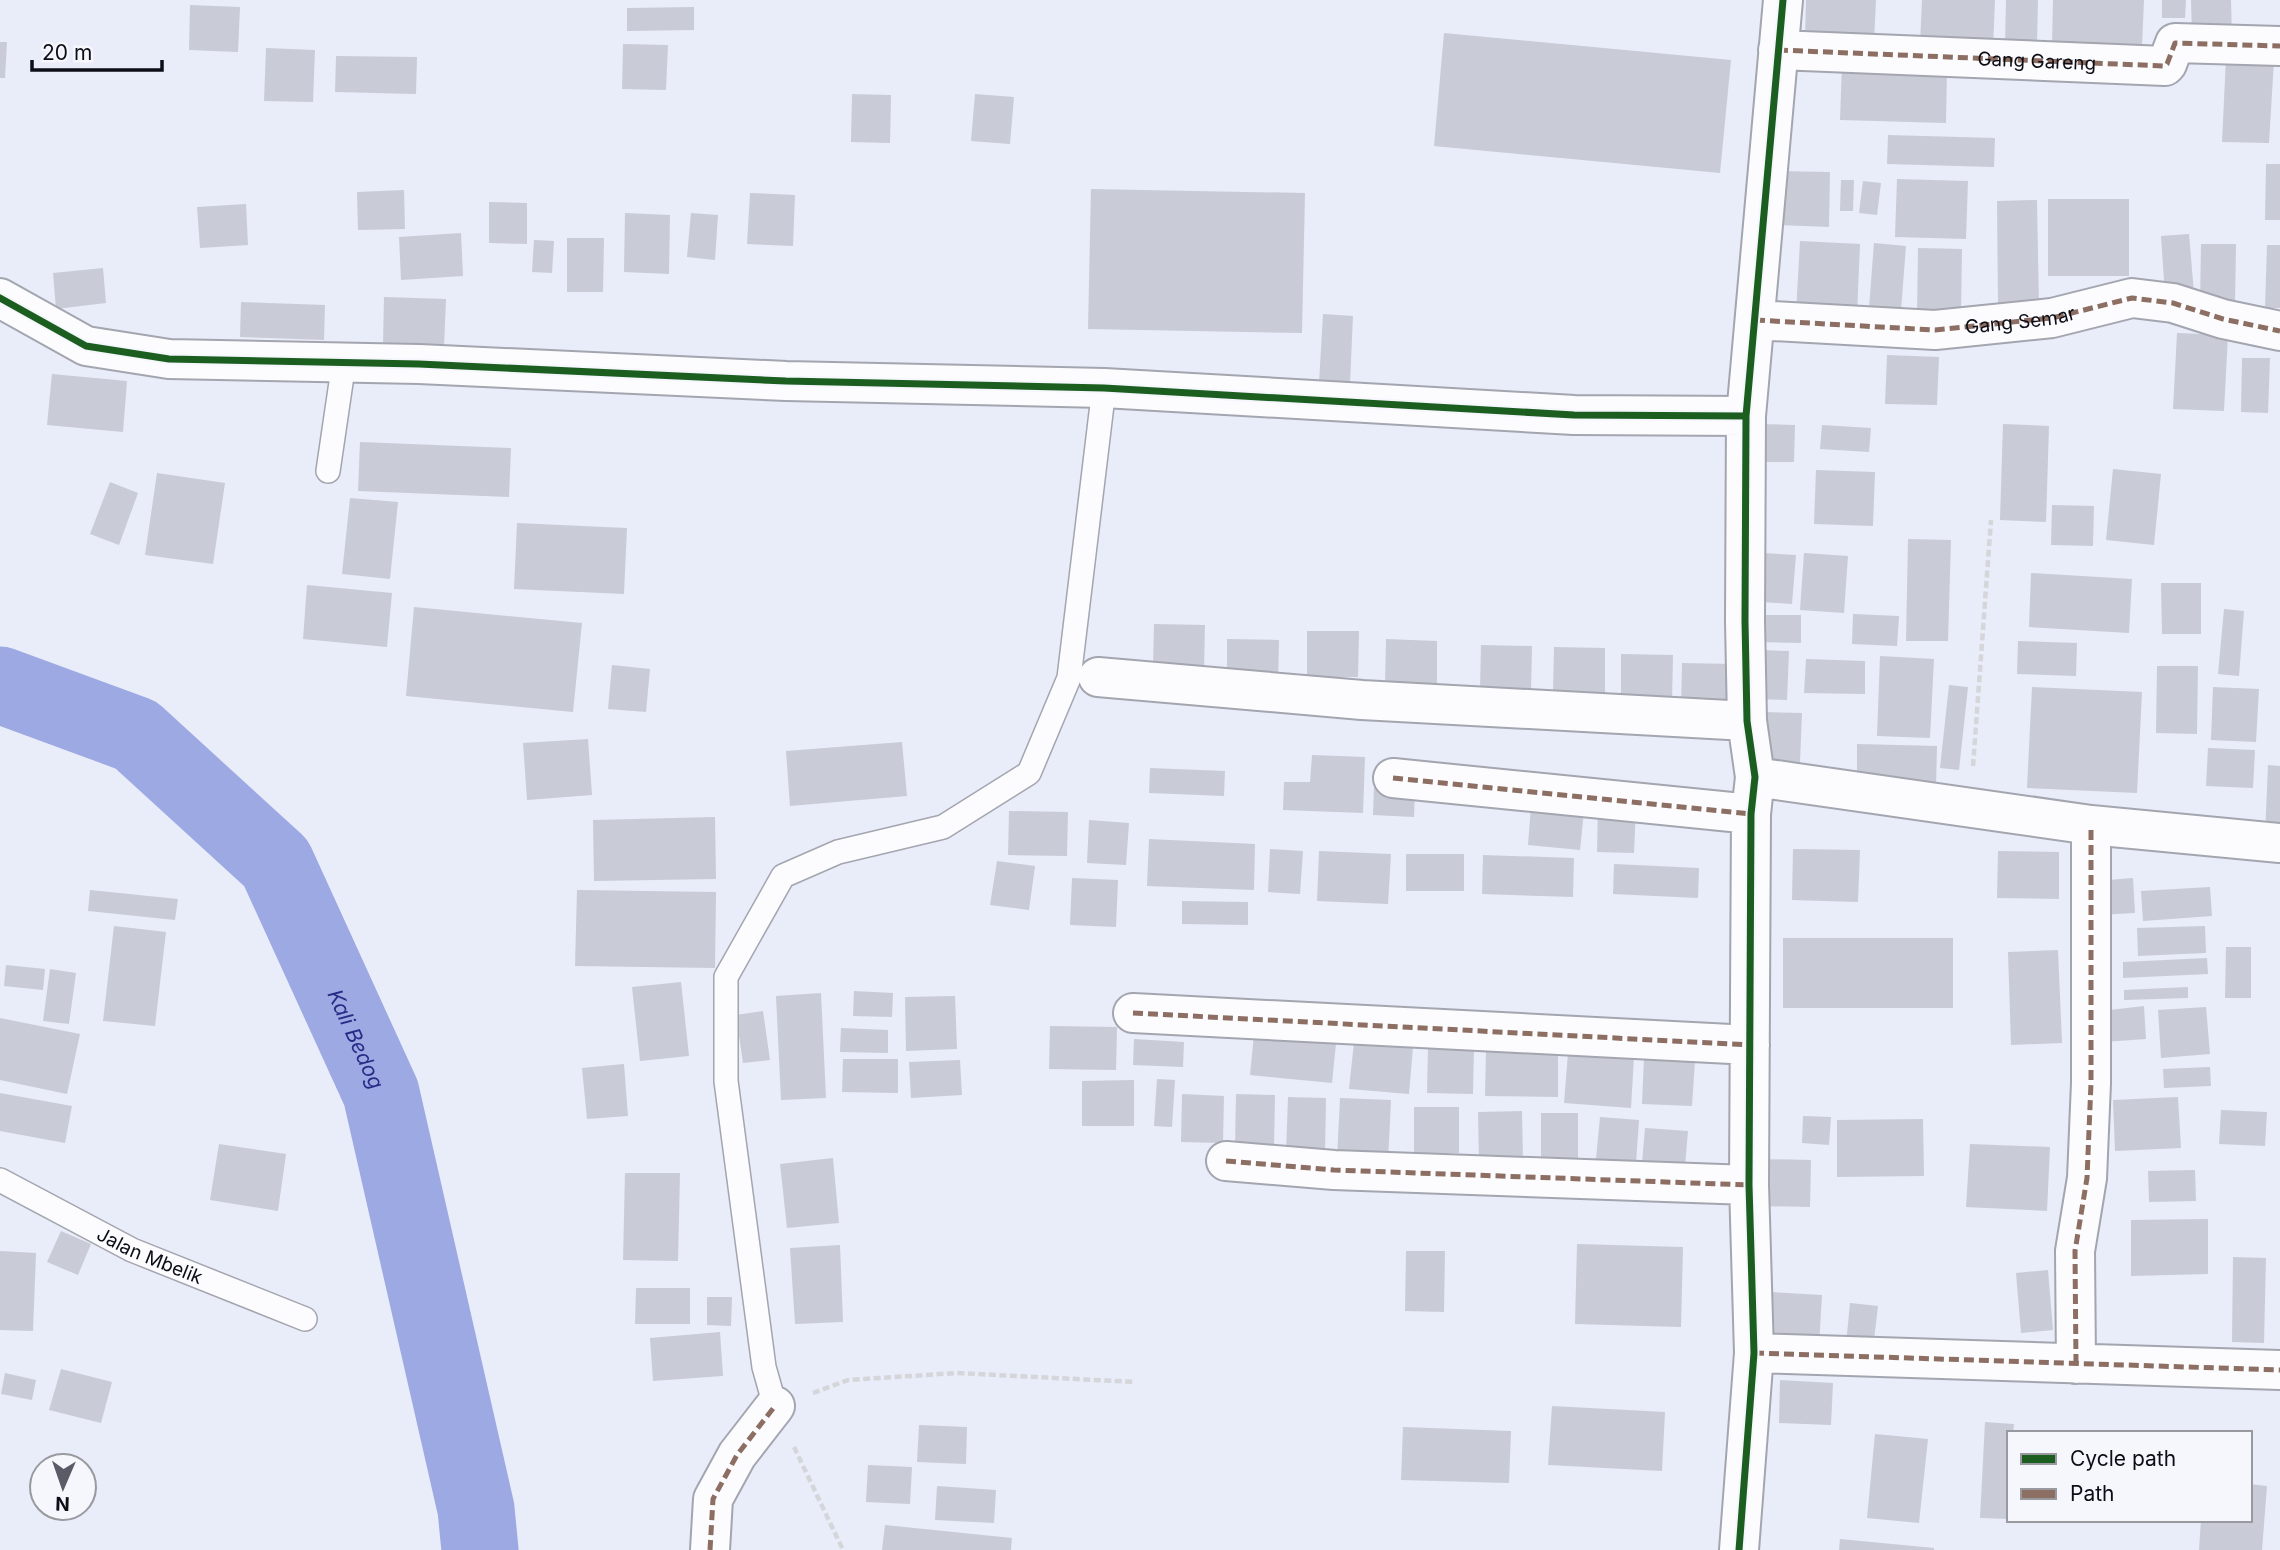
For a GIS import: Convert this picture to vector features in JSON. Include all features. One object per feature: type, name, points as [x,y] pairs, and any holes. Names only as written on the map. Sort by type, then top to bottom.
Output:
[{"type":"street","points":[[1739,1550],[1754,1353],[1749,1185],[1751,814],[1755,777],[1747,721],[1746,416],[1783,0]]},
{"type":"street","name":"Gang Gareng","points":[[1779,50],[2165,66],[2175,43],[2280,46]]},
{"type":"street","points":[[0,298],[86,346],[169,359],[344,362],[786,382],[1104,388],[1574,415],[1746,416]]},
{"type":"street","name":"Gang Semar","points":[[1755,320],[1935,330],[2052,318],[2132,298],[2173,303],[2223,319],[2280,331]]},
{"type":"street","points":[[1098,677],[1362,700],[1747,721]]},
{"type":"street","points":[[1755,777],[2091,825],[2280,843]]},
{"type":"street","points":[[1393,778],[1751,814]]},
{"type":"street","points":[[2076,1364],[2076,1251],[2087,1178],[2091,1083],[2091,825]]},
{"type":"street","points":[[1133,1013],[1750,1045]]},
{"type":"street","points":[[1226,1161],[1334,1170],[1749,1185]]},
{"type":"street","points":[[1754,1353],[2280,1370]]},
{"type":"street","points":[[710,1550],[713,1499],[737,1455],[775,1406]]},
{"type":"lane","points":[[328,471],[344,362]]},
{"type":"lane","points":[[775,1406],[764,1367],[726,1081],[726,977],[783,876],[838,852],[943,827],[1029,773],[1069,678],[1104,388]]},
{"type":"lane","name":"Jalan Mbelik","points":[[0,1180],[132,1250],[305,1318]]},
{"type":"path","points":[[1970,809],[1991,520]]},
{"type":"path","points":[[843,1550],[775,1406],[848,1380],[943,1374],[1135,1382]]},
{"type":"building","points":[[1806,0],[1876,0],[1874,42],[1805,39]]},
{"type":"building","points":[[1922,0],[1995,0],[1993,48],[1920,44]]},
{"type":"building","points":[[2006,0],[2038,0],[2037,45],[2005,44]]},
{"type":"building","points":[[2053,0],[2144,0],[2142,45],[2052,44]]},
{"type":"building","points":[[2162,0],[2186,0],[2185,18],[2162,18]]},
{"type":"building","points":[[2191,0],[2231,0],[2232,37],[2192,37]]},
{"type":"building","points":[[190,5],[240,7],[238,52],[189,50]]},
{"type":"building","points":[[694,7],[694,30],[627,31],[627,8]]},
{"type":"building","points":[[1444,33],[1731,60],[1720,173],[1434,146]]},
{"type":"building","points":[[0,42],[7,42],[5,78],[0,78]]},
{"type":"building","points":[[623,44],[668,45],[666,90],[622,89]]},
{"type":"building","points":[[266,48],[315,50],[313,102],[264,101]]},
{"type":"building","points":[[336,56],[417,57],[416,94],[335,92]]},
{"type":"building","points":[[2226,58],[2274,60],[2269,143],[2222,142]]},
{"type":"building","points":[[1842,65],[1947,68],[1946,123],[1840,120]]},
{"type":"building","points":[[852,94],[891,95],[890,143],[851,142]]},
{"type":"building","points":[[975,94],[1014,97],[1010,144],[971,141]]},
{"type":"building","points":[[1888,135],[1995,138],[1994,167],[1887,164]]},
{"type":"building","points":[[2266,164],[2280,164],[2280,220],[2265,220]]},
{"type":"building","points":[[1777,171],[1830,172],[1829,227],[1777,225]]},
{"type":"building","points":[[1897,179],[1968,181],[1966,239],[1895,237]]},
{"type":"building","points":[[1841,180],[1854,180],[1853,211],[1840,211]]},
{"type":"building","points":[[1863,181],[1881,183],[1877,215],[1859,213]]},
{"type":"building","points":[[1091,189],[1305,193],[1302,333],[1088,329]]},
{"type":"building","points":[[404,190],[405,229],[358,230],[357,192]]},
{"type":"building","points":[[750,193],[795,195],[793,246],[747,244]]},
{"type":"building","points":[[2048,199],[2129,199],[2129,276],[2048,276]]},
{"type":"building","points":[[2037,200],[2039,307],[1998,307],[1997,201]]},
{"type":"building","points":[[489,202],[527,203],[527,244],[489,243]]},
{"type":"building","points":[[246,204],[248,245],[200,248],[197,207]]},
{"type":"building","points":[[625,213],[670,215],[669,274],[624,272]]},
{"type":"building","points":[[691,213],[718,215],[715,260],[687,257]]},
{"type":"building","points":[[461,233],[463,276],[401,280],[399,237]]},
{"type":"building","points":[[2189,234],[2194,293],[2165,295],[2161,236]]},
{"type":"building","points":[[567,238],[604,238],[603,292],[567,292]]},
{"type":"building","points":[[534,240],[554,241],[552,273],[532,272]]},
{"type":"building","points":[[1800,241],[1860,244],[1857,316],[1796,313]]},
{"type":"building","points":[[1874,243],[1906,246],[1900,323],[1868,321]]},
{"type":"building","points":[[2201,244],[2236,244],[2235,304],[2200,305]]},
{"type":"building","points":[[2267,245],[2280,245],[2280,308],[2265,308]]},
{"type":"building","points":[[1918,248],[1962,249],[1961,315],[1917,315]]},
{"type":"building","points":[[103,268],[106,303],[56,309],[53,273]]},
{"type":"building","points":[[384,297],[446,299],[444,347],[383,345]]},
{"type":"building","points":[[241,302],[325,305],[324,340],[240,337]]},
{"type":"building","points":[[1323,314],[1353,316],[1350,384],[1319,383]]},
{"type":"building","points":[[2177,333],[2228,335],[2224,411],[2173,409]]},
{"type":"building","points":[[1887,355],[1939,357],[1937,405],[1885,404]]},
{"type":"building","points":[[2242,358],[2270,358],[2268,413],[2241,412]]},
{"type":"building","points":[[52,374],[127,381],[123,432],[47,425]]},
{"type":"building","points":[[1759,424],[1795,425],[1794,462],[1758,462]]},
{"type":"building","points":[[2003,424],[2049,426],[2046,522],[2000,520]]},
{"type":"building","points":[[1822,425],[1871,428],[1869,452],[1820,449]]},
{"type":"building","points":[[360,442],[511,448],[509,497],[358,491]]},
{"type":"building","points":[[2113,469],[2161,474],[2154,545],[2106,540]]},
{"type":"building","points":[[1816,470],[1875,472],[1873,526],[1814,524]]},
{"type":"building","points":[[157,473],[225,483],[213,564],[145,555]]},
{"type":"building","points":[[110,482],[138,493],[119,545],[90,534]]},
{"type":"building","points":[[350,498],[398,502],[390,579],[342,574]]},
{"type":"building","points":[[2052,505],[2094,506],[2093,546],[2051,545]]},
{"type":"building","points":[[517,523],[627,528],[624,594],[514,589]]},
{"type":"building","points":[[1908,539],[1951,540],[1948,641],[1906,641]]},
{"type":"building","points":[[1764,553],[1796,555],[1792,604],[1761,602]]},
{"type":"building","points":[[1804,553],[1848,556],[1844,613],[1800,610]]},
{"type":"building","points":[[2031,573],[2132,579],[2129,633],[2029,627]]},
{"type":"building","points":[[2161,583],[2201,583],[2201,634],[2162,634]]},
{"type":"building","points":[[307,585],[392,593],[387,647],[303,639]]},
{"type":"building","points":[[414,607],[582,623],[573,712],[406,696]]},
{"type":"building","points":[[2224,609],[2244,611],[2239,676],[2218,674]]},
{"type":"building","points":[[1853,614],[1899,616],[1897,646],[1852,644]]},
{"type":"building","points":[[1757,615],[1801,615],[1801,643],[1756,642]]},
{"type":"building","points":[[1154,624],[1205,625],[1204,670],[1153,669]]},
{"type":"building","points":[[1307,631],[1359,631],[1358,677],[1307,677]]},
{"type":"building","points":[[1227,639],[1279,640],[1278,686],[1227,685]]},
{"type":"building","points":[[1386,639],[1437,641],[1437,686],[1385,685]]},
{"type":"building","points":[[2018,641],[2077,643],[2076,676],[2017,674]]},
{"type":"building","points":[[1481,645],[1532,646],[1531,692],[1480,691]]},
{"type":"building","points":[[1554,647],[1605,648],[1605,694],[1553,693]]},
{"type":"building","points":[[1758,650],[1789,651],[1787,700],[1756,699]]},
{"type":"building","points":[[1621,654],[1673,655],[1672,701],[1621,700]]},
{"type":"building","points":[[1880,656],[1934,659],[1930,738],[1877,736]]},
{"type":"building","points":[[1806,659],[1865,661],[1865,694],[1804,693]]},
{"type":"building","points":[[1682,663],[1734,664],[1733,709],[1681,709]]},
{"type":"building","points":[[612,665],[650,669],[646,712],[608,709]]},
{"type":"building","points":[[2157,666],[2198,666],[2197,734],[2156,733]]},
{"type":"building","points":[[1949,685],[1968,687],[1959,770],[1940,768]]},
{"type":"building","points":[[2032,687],[2142,692],[2137,793],[2027,788]]},
{"type":"building","points":[[2213,687],[2259,689],[2256,742],[2211,740]]},
{"type":"building","points":[[1762,712],[1802,713],[1800,762],[1761,760]]},
{"type":"building","points":[[588,739],[592,795],[527,800],[523,743]]},
{"type":"building","points":[[902,742],[907,796],[790,806],[786,751]]},
{"type":"building","points":[[1857,744],[1937,746],[1936,787],[1857,784]]},
{"type":"building","points":[[2208,748],[2255,750],[2253,788],[2206,786]]},
{"type":"building","points":[[1312,755],[1365,757],[1363,813],[1283,810],[1284,782],[1310,782]]},
{"type":"building","points":[[2268,765],[2280,766],[2280,837],[2265,837]]},
{"type":"building","points":[[1150,768],[1225,771],[1224,796],[1149,793]]},
{"type":"building","points":[[1374,785],[1415,787],[1414,817],[1373,815]]},
{"type":"building","points":[[1598,805],[1636,807],[1634,853],[1597,852]]},
{"type":"building","points":[[1531,806],[1584,811],[1580,850],[1528,845]]},
{"type":"building","points":[[1009,811],[1068,812],[1067,856],[1008,855]]},
{"type":"building","points":[[715,817],[716,879],[594,881],[593,820]]},
{"type":"building","points":[[1089,820],[1129,823],[1126,865],[1087,863]]},
{"type":"building","points":[[1149,839],[1255,844],[1254,890],[1147,886]]},
{"type":"building","points":[[1270,849],[1303,851],[1300,894],[1268,892]]},
{"type":"building","points":[[1793,849],[1860,850],[1858,902],[1792,900]]},
{"type":"building","points":[[1319,851],[1391,854],[1388,904],[1317,901]]},
{"type":"building","points":[[1998,851],[2059,852],[2059,899],[1997,898]]},
{"type":"building","points":[[1406,854],[1464,854],[1464,891],[1406,891]]},
{"type":"building","points":[[1483,855],[1574,858],[1573,897],[1482,894]]},
{"type":"building","points":[[997,861],[1035,866],[1029,910],[990,905]]},
{"type":"building","points":[[1614,864],[1699,868],[1698,898],[1613,894]]},
{"type":"building","points":[[1072,878],[1118,880],[1116,927],[1070,925]]},
{"type":"building","points":[[2133,878],[2135,913],[2099,915],[2096,881]]},
{"type":"building","points":[[2210,887],[2212,916],[2143,921],[2141,891]]},
{"type":"building","points":[[90,890],[178,899],[175,920],[88,911]]},
{"type":"building","points":[[577,890],[716,892],[715,968],[575,966]]},
{"type":"building","points":[[1182,901],[1248,902],[1248,925],[1182,924]]},
{"type":"building","points":[[114,926],[166,932],[155,1026],[103,1021]]},
{"type":"building","points":[[2205,926],[2206,953],[2138,956],[2137,928]]},
{"type":"building","points":[[1783,938],[1953,938],[1953,1008],[1783,1008]]},
{"type":"building","points":[[2226,947],[2251,947],[2251,998],[2225,998]]},
{"type":"building","points":[[2058,950],[2062,1043],[2011,1045],[2008,952]]},
{"type":"building","points":[[2207,958],[2208,974],[2123,978],[2123,962]]},
{"type":"building","points":[[6,965],[45,969],[43,990],[4,986]]},
{"type":"building","points":[[50,969],[76,973],[69,1024],[43,1021]]},
{"type":"building","points":[[681,982],[689,1056],[640,1061],[632,987]]},
{"type":"building","points":[[2188,987],[2188,998],[2124,1000],[2124,990]]},
{"type":"building","points":[[854,991],[893,993],[892,1017],[853,1016]]},
{"type":"building","points":[[821,993],[826,1098],[781,1100],[776,996]]},
{"type":"building","points":[[955,996],[957,1049],[906,1051],[905,997]]},
{"type":"building","points":[[2144,1006],[2146,1039],[2104,1042],[2101,1011]]},
{"type":"building","points":[[2206,1007],[2210,1054],[2161,1058],[2158,1010]]},
{"type":"building","points":[[763,1011],[770,1060],[743,1063],[736,1015]]},
{"type":"building","points":[[0,1018],[80,1034],[67,1094],[0,1080]]},
{"type":"building","points":[[1050,1026],[1117,1027],[1116,1070],[1049,1069]]},
{"type":"building","points":[[841,1028],[888,1030],[888,1053],[840,1052]]},
{"type":"building","points":[[1254,1035],[1336,1043],[1332,1083],[1250,1075]]},
{"type":"building","points":[[1134,1039],[1184,1042],[1183,1067],[1133,1065]]},
{"type":"building","points":[[1354,1042],[1413,1047],[1409,1094],[1349,1089]]},
{"type":"building","points":[[1428,1047],[1474,1048],[1473,1094],[1427,1093]]},
{"type":"building","points":[[1486,1051],[1558,1052],[1558,1097],[1485,1096]]},
{"type":"building","points":[[1568,1053],[1634,1057],[1631,1108],[1564,1103]]},
{"type":"building","points":[[1644,1057],[1695,1060],[1692,1106],[1642,1104]]},
{"type":"building","points":[[843,1059],[898,1059],[898,1093],[842,1092]]},
{"type":"building","points":[[960,1060],[962,1095],[911,1098],[909,1062]]},
{"type":"building","points":[[624,1064],[628,1116],[587,1119],[582,1068]]},
{"type":"building","points":[[2210,1067],[2211,1086],[2164,1088],[2163,1069]]},
{"type":"building","points":[[1157,1079],[1175,1080],[1172,1127],[1154,1126]]},
{"type":"building","points":[[1134,1080],[1134,1126],[1082,1126],[1082,1081]]},
{"type":"building","points":[[0,1093],[72,1106],[65,1143],[0,1131]]},
{"type":"building","points":[[1182,1094],[1224,1096],[1223,1143],[1181,1142]]},
{"type":"building","points":[[1236,1094],[1275,1095],[1274,1147],[1235,1146]]},
{"type":"building","points":[[1288,1097],[1326,1098],[1325,1154],[1286,1153]]},
{"type":"building","points":[[2178,1097],[2181,1148],[2115,1151],[2113,1100]]},
{"type":"building","points":[[1340,1098],[1391,1100],[1388,1161],[1337,1159]]},
{"type":"building","points":[[1414,1107],[1459,1107],[1459,1153],[1414,1153]]},
{"type":"building","points":[[2221,1110],[2267,1112],[2265,1146],[2219,1144]]},
{"type":"building","points":[[1522,1111],[1523,1162],[1479,1163],[1478,1112]]},
{"type":"building","points":[[1541,1113],[1578,1113],[1578,1169],[1541,1169]]},
{"type":"building","points":[[1803,1116],[1831,1117],[1829,1145],[1802,1143]]},
{"type":"building","points":[[1600,1117],[1639,1120],[1636,1163],[1596,1159]]},
{"type":"building","points":[[1923,1119],[1924,1176],[1837,1177],[1837,1120]]},
{"type":"building","points":[[1645,1128],[1688,1131],[1684,1178],[1641,1175]]},
{"type":"building","points":[[219,1144],[286,1154],[278,1211],[210,1200]]},
{"type":"building","points":[[1970,1144],[2050,1147],[2047,1211],[1966,1207]]},
{"type":"building","points":[[833,1158],[839,1223],[787,1228],[780,1164]]},
{"type":"building","points":[[1761,1159],[1811,1160],[1810,1207],[1761,1206]]},
{"type":"building","points":[[2195,1170],[2196,1201],[2149,1202],[2148,1171]]},
{"type":"building","points":[[625,1173],[680,1173],[678,1261],[623,1260]]},
{"type":"building","points":[[2208,1219],[2208,1274],[2131,1276],[2131,1220]]},
{"type":"building","points":[[61,1231],[91,1244],[78,1275],[47,1262]]},
{"type":"building","points":[[1577,1244],[1683,1247],[1681,1327],[1575,1324]]},
{"type":"building","points":[[840,1245],[843,1322],[795,1324],[790,1248]]},
{"type":"building","points":[[0,1251],[36,1253],[33,1331],[0,1330]]},
{"type":"building","points":[[1406,1251],[1445,1251],[1444,1312],[1405,1311]]},
{"type":"building","points":[[2233,1257],[2266,1258],[2264,1343],[2232,1342]]},
{"type":"building","points":[[2048,1270],[2053,1330],[2021,1333],[2016,1273]]},
{"type":"building","points":[[636,1288],[690,1288],[690,1324],[635,1324]]},
{"type":"building","points":[[1769,1292],[1822,1295],[1819,1345],[1765,1342]]},
{"type":"building","points":[[707,1297],[732,1297],[731,1326],[707,1325]]},
{"type":"building","points":[[1850,1303],[1878,1306],[1873,1348],[1846,1344]]},
{"type":"building","points":[[720,1332],[723,1376],[653,1381],[650,1338]]},
{"type":"building","points":[[61,1369],[112,1382],[101,1423],[49,1410]]},
{"type":"building","points":[[5,1373],[36,1380],[32,1400],[1,1394]]},
{"type":"building","points":[[1780,1380],[1833,1383],[1831,1425],[1779,1423]]},
{"type":"building","points":[[1552,1406],[1665,1412],[1662,1471],[1548,1465]]},
{"type":"building","points":[[1985,1422],[2014,1424],[2013,1431],[2007,1431],[2007,1519],[1980,1518]]},
{"type":"building","points":[[919,1425],[967,1427],[966,1464],[917,1462]]},
{"type":"building","points":[[1403,1427],[1511,1431],[1509,1483],[1401,1480]]},
{"type":"building","points":[[1875,1434],[1928,1439],[1919,1523],[1867,1518]]},
{"type":"building","points":[[868,1465],[912,1467],[910,1504],[866,1502]]},
{"type":"building","points":[[2252,1484],[2267,1486],[2262,1550],[2199,1550],[2201,1522],[2252,1522]]},
{"type":"building","points":[[937,1486],[996,1490],[994,1523],[935,1520]]},
{"type":"building","points":[[885,1525],[1012,1538],[1011,1550],[882,1550]]},
{"type":"building","points":[[1840,1539],[1934,1548],[1934,1550],[1839,1550]]},
{"type":"waterway","name":"Kali Bedog","points":[[0,685],[136,735],[276,863],[381,1093],[476,1509],[480,1550]]},
{"type":"marked path","points":[[1778,50],[2165,66],[2175,43],[2280,46]]},
{"type":"marked path","points":[[1755,320],[1935,330],[2052,318],[2132,298],[2173,303],[2223,319],[2280,331]]},
{"type":"marked path","points":[[1393,778],[1751,814]]},
{"type":"marked path","points":[[2076,1364],[2075,1251],[2087,1178],[2091,1083],[2091,825]]},
{"type":"marked path","points":[[1133,1013],[1750,1045]]},
{"type":"marked path","points":[[1226,1161],[1334,1170],[1749,1185]]},
{"type":"marked path","points":[[1754,1353],[2280,1370]]},
{"type":"marked path","points":[[710,1550],[713,1499],[737,1455],[775,1406]]},
{"type":"cycle path","points":[[1739,1550],[1754,1353],[1749,1185],[1751,814],[1755,777],[1747,721],[1746,416],[1783,0]]},
{"type":"cycle path","points":[[0,298],[86,346],[169,359],[419,364],[786,381],[1104,388],[1574,415],[1746,416]]}]
